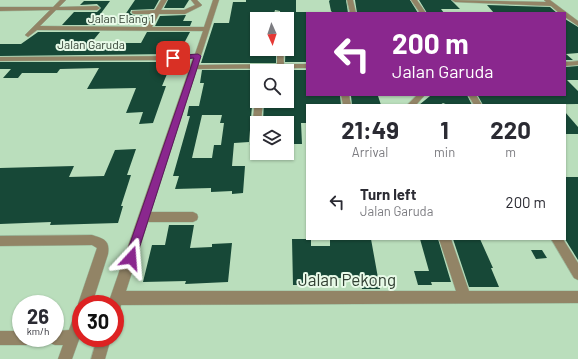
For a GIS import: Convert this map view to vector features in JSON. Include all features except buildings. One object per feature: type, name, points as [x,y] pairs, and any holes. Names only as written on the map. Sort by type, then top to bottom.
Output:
[{"type":"street","points":[[0,5],[6,0]]},
{"type":"street","points":[[28,35],[63,0]]},
{"type":"street","points":[[148,29],[164,0]]},
{"type":"street","points":[[194,0],[209,4]]},
{"type":"street","points":[[350,0],[353,12]]},
{"type":"street","points":[[414,0],[422,12]]},
{"type":"street","points":[[456,0],[549,2],[562,12]]},
{"type":"street","points":[[134,12],[185,12],[209,4]]},
{"type":"street","points":[[118,295],[198,56],[206,29],[209,4]]},
{"type":"street","points":[[0,9],[97,8]]},
{"type":"street","points":[[566,15],[578,24]]},
{"type":"street","name":"Jalan Elang 1","points":[[35,28],[206,29]]},
{"type":"street","name":"Jalan Garuda","points":[[3,58],[198,56]]},
{"type":"street","points":[[566,63],[578,63]]},
{"type":"street","points":[[294,66],[306,66]]},
{"type":"street","points":[[194,67],[250,69]]},
{"type":"street","points":[[412,104],[420,96]]},
{"type":"street","points":[[145,217],[193,217]]},
{"type":"street","points":[[0,241],[92,240],[100,243],[103,246],[102,254],[88,295]]},
{"type":"street","points":[[445,240],[465,297]]},
{"type":"street","points":[[558,240],[578,274]]},
{"type":"street","name":"Jalan Pekong","points":[[124,301],[578,297]]},
{"type":"street","points":[[0,338],[12,338]]},
{"type":"street","points":[[65,359],[72,340]]},
{"type":"street","points":[[98,359],[101,347]]},
{"type":"route","points":[[131,258],[198,56],[181,56],[173,58]]}]
